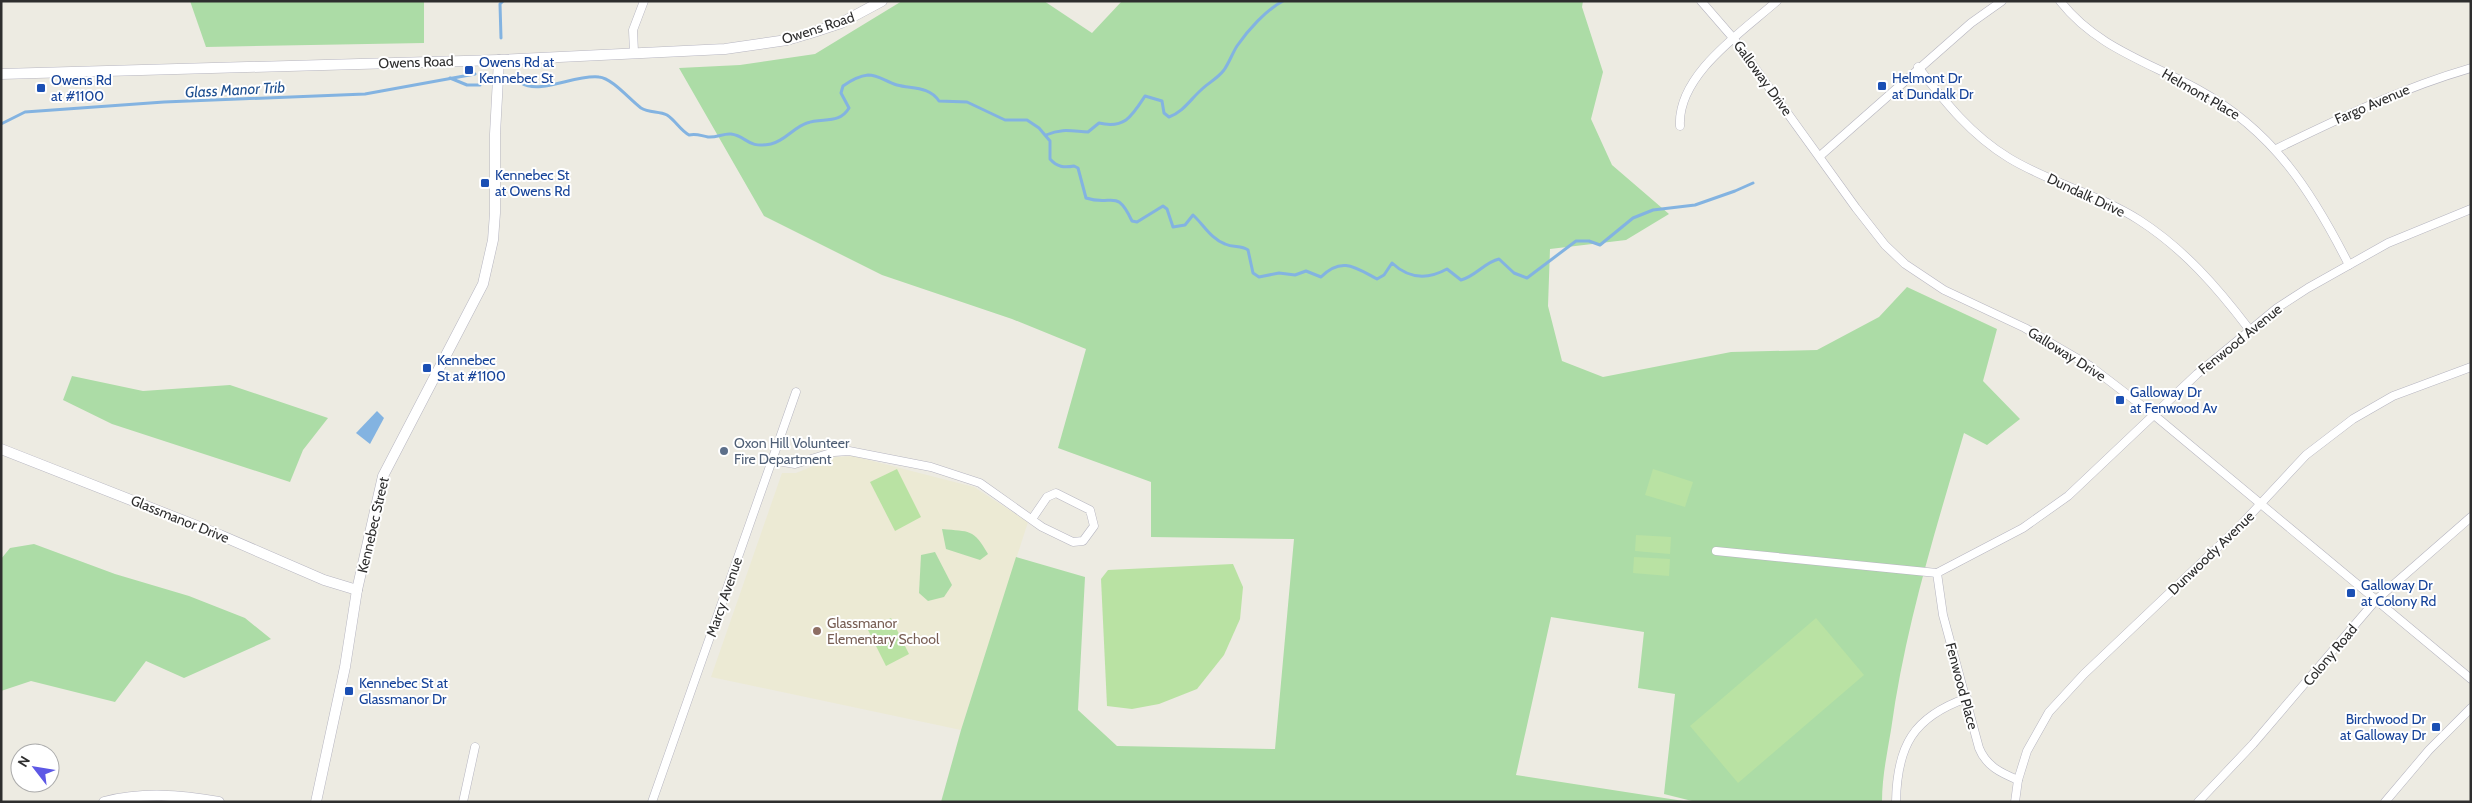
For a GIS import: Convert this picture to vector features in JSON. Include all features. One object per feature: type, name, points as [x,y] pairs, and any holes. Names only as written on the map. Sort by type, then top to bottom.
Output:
[{"type":"street","points":[[634,52],[633,30],[644,1]]},
{"type":"street","name":"Owens Road","points":[[1,74],[500,60],[725,49],[787,40],[841,23],[882,1]]},
{"type":"street","name":"Galloway Drive","points":[[1701,1],[1734,38],[1856,208],[1885,245],[1905,264],[1944,290],[2025,328],[2090,366],[2154,415],[2471,679]]},
{"type":"street","points":[[1680,126],[1683,102],[1694,80],[1707,64],[1734,38],[1777,1]]},
{"type":"street","points":[[1820,156],[1918,68],[1971,23],[2002,1]]},
{"type":"street","name":"Helmont Place","points":[[2060,1],[2078,22],[2097,38],[2198,89],[2229,108],[2276,149],[2313,198],[2348,264]]},
{"type":"street","name":"Kennebec Street","points":[[316,802],[345,667],[357,590],[383,476],[483,284],[493,240],[495,134],[500,60]]},
{"type":"street","name":"Dundalk Drive","points":[[1918,68],[1962,121],[2010,159],[2117,208],[2168,240],[2206,276],[2249,329]]},
{"type":"street","name":"Fargo Avenue","points":[[2276,149],[2374,102],[2436,78],[2471,68]]},
{"type":"street","name":"Fenwood Avenue","points":[[1937,573],[1995,544],[2054,507],[2090,477],[2154,415],[2249,329],[2308,288],[2348,264],[2411,232],[2471,209]]},
{"type":"street","name":"Dunwoody Avenue","points":[[2014,802],[2018,780],[2032,741],[2049,712],[2084,674],[2261,504],[2306,455],[2353,419],[2393,396],[2471,367]]},
{"type":"street","name":"Marcy Avenue","points":[[652,802],[796,392]]},
{"type":"street","name":"Glassmanor Drive","points":[[1,449],[211,532],[324,580],[357,590]]},
{"type":"street","points":[[772,460],[795,464],[834,452],[848,451],[930,467],[980,484],[1032,519],[1042,528],[1073,542],[1082,542],[1092,533],[1094,526],[1090,510],[1056,493],[1047,497],[1032,519]]},
{"type":"street","name":"Colony Road","points":[[2198,802],[2253,744],[2376,600],[2471,517]]},
{"type":"street","points":[[1716,551],[1937,573]]},
{"type":"street","name":"Fenwood Place","points":[[1937,573],[1943,615],[1983,757],[2000,773],[2018,780]]},
{"type":"street","points":[[1896,802],[1900,760],[1914,732],[1934,712],[1967,698]]},
{"type":"street","points":[[2385,802],[2429,750],[2471,708]]},
{"type":"street","points":[[463,802],[475,747]]},
{"type":"street","points":[[104,802],[146,795],[174,794],[219,802]]},
{"type":"shaded area","points":[[853,456],[974,487],[1028,522],[961,730],[711,677],[782,473],[796,473],[836,457]]},
{"type":"green space","points":[[190,1],[424,1],[424,43],[206,47]]},
{"type":"green space","points":[[902,1],[1044,1],[1092,33],[1122,1],[1583,1],[1582,7],[1603,72],[1591,119],[1612,165],[1669,214],[1626,240],[1550,249],[1548,306],[1562,361],[1603,377],[1731,352],[1817,350],[1879,317],[1907,287],[1997,329],[1983,381],[2020,419],[1987,445],[1964,433],[1922,580],[1904,654],[1885,766],[1882,802],[1696,802],[1664,794],[1675,694],[1638,688],[1644,632],[1551,617],[1516,775],[1690,802],[941,802],[961,730],[1016,557],[1085,577],[1078,710],[1117,746],[1275,749],[1294,539],[1151,537],[1151,482],[1058,448],[1086,349],[1012,319],[882,275],[764,216],[679,68],[740,65],[815,54]]},
{"type":"green space","points":[[72,376],[143,391],[230,385],[328,418],[303,450],[290,482],[112,424],[63,400]]},
{"type":"green space","points":[[897,469],[921,517],[895,531],[870,482]]},
{"type":"green space","points":[[1653,469],[1693,482],[1685,507],[1645,495]]},
{"type":"green space","points":[[942,529],[965,531],[974,535],[988,554],[980,560],[946,549]]},
{"type":"green space","points":[[1636,535],[1671,537],[1670,554],[1635,551]]},
{"type":"green space","points":[[34,544],[115,574],[189,596],[245,618],[271,639],[184,678],[146,661],[115,702],[31,681],[1,691],[1,559],[10,548]]},
{"type":"green space","points":[[935,552],[952,585],[944,597],[928,601],[919,593],[921,555]]},
{"type":"green space","points":[[1634,557],[1670,559],[1669,576],[1633,573]]},
{"type":"green space","points":[[1233,564],[1243,587],[1240,619],[1224,655],[1197,689],[1159,704],[1132,709],[1107,706],[1101,579],[1108,570]]},
{"type":"green space","points":[[891,618],[909,654],[886,666],[868,630]]},
{"type":"green space","points":[[1816,618],[1864,675],[1738,783],[1690,726]]},
{"type":"water","points":[[377,411],[384,418],[370,444],[356,433]]},
{"type":"waterway","points":[[501,38],[500,4],[503,1]]},
{"type":"waterway","points":[[1046,135],[1062,131],[1088,132],[1099,123],[1115,124],[1122,122],[1132,115],[1145,96],[1162,101],[1164,113],[1169,117],[1174,115],[1221,73],[1246,33],[1264,15],[1283,1]]},
{"type":"waterway","name":"Glass Manor Trib","points":[[1,124],[25,112],[164,102],[365,94],[475,74]]},
{"type":"waterway","points":[[521,83],[538,87],[580,78],[604,78],[641,108],[667,115],[689,135],[697,134],[711,137],[731,134],[741,137],[752,144],[763,145],[776,142],[807,123],[840,117],[849,108],[841,93],[843,86],[861,76],[876,76],[897,85],[925,90],[939,101],[967,102],[1005,120],[1027,120],[1039,128],[1050,141],[1050,159],[1055,164],[1078,168],[1086,198],[1118,201],[1127,211],[1132,221],[1137,222],[1163,206],[1167,209],[1173,227],[1185,225],[1193,215],[1220,242],[1248,250],[1253,273],[1259,277],[1279,273],[1295,275],[1306,271],[1321,277],[1336,267],[1349,266],[1377,279],[1384,275],[1392,263],[1405,272],[1418,276],[1432,275],[1447,269],[1461,280],[1499,259],[1514,273],[1527,278],[1576,241],[1589,241],[1600,245],[1633,218],[1653,210],[1695,205],[1753,183]]},
{"type":"waterway","points":[[450,78],[467,85],[480,85]]},
{"type":"place","name":"Owens Rd at Kennebec St","points":[[469,70]]},
{"type":"place","name":"Helmont Dr at Dundalk Dr","points":[[1882,86]]},
{"type":"place","name":"Owens Rd at #1100","points":[[41,88]]},
{"type":"place","name":"Kennebec St at Owens Rd","points":[[485,183]]},
{"type":"place","name":"Kennebec St at #1100","points":[[427,368]]},
{"type":"place","name":"Galloway Dr at Fenwood Av","points":[[2120,400]]},
{"type":"place","name":"Oxon Hill Volunteer Fire Department","points":[[724,451]]},
{"type":"place","name":"Galloway Dr at Colony Rd","points":[[2351,593]]},
{"type":"place","name":"Glassmanor Elementary School","points":[[817,631]]},
{"type":"place","name":"Kennebec St at Glassmanor Dr","points":[[349,691]]},
{"type":"place","name":"Birchwood Dr at Galloway Dr","points":[[2436,727]]}]
